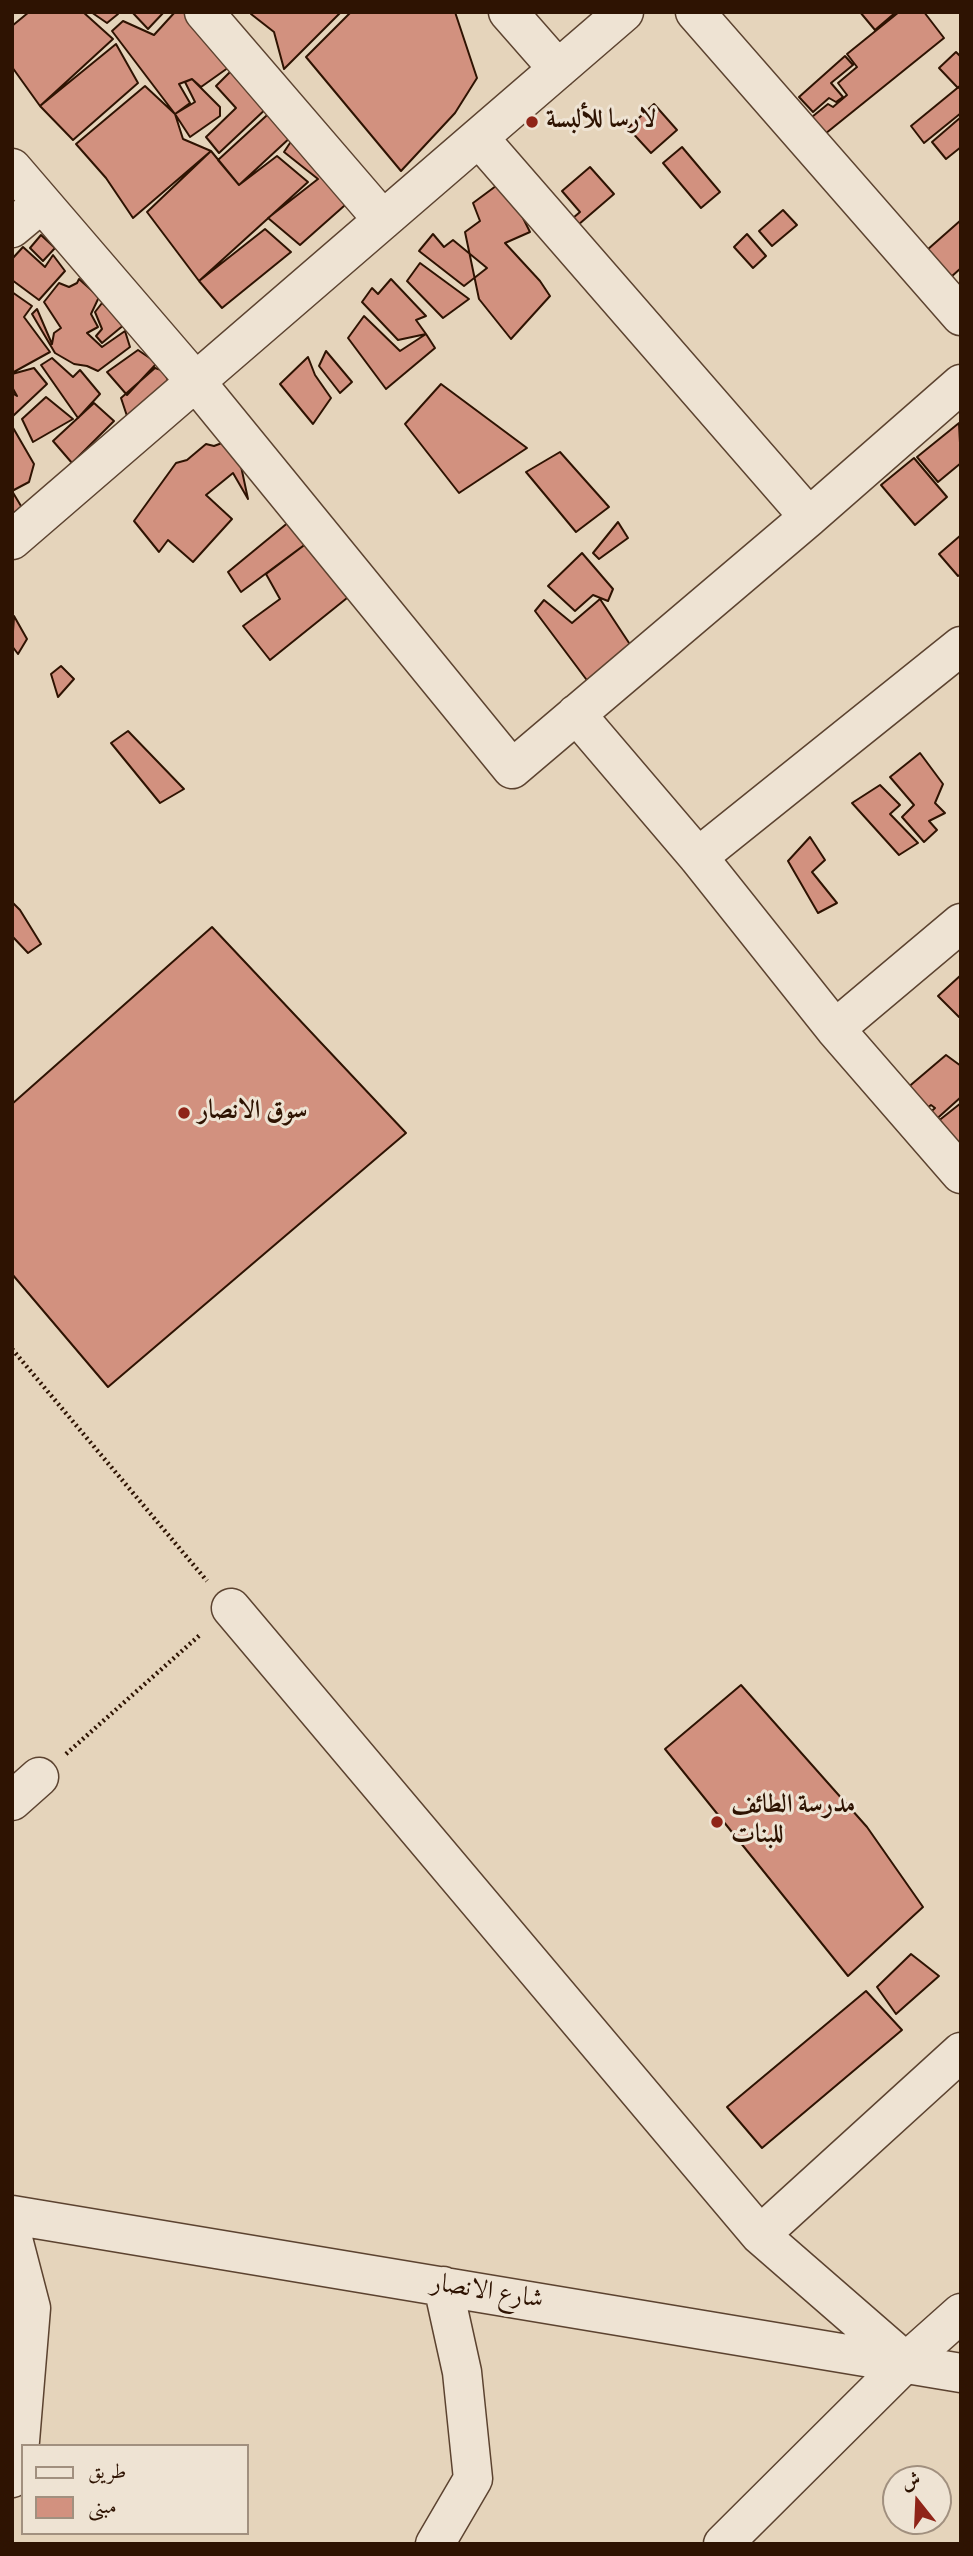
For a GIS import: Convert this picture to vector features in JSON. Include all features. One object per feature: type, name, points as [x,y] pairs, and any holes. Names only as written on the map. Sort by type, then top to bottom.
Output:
[{"type":"street","points":[[204,12],[383,220]]},
{"type":"street","points":[[508,12],[558,69]]},
{"type":"street","points":[[12,540],[624,12]]},
{"type":"street","points":[[695,12],[961,316]]},
{"type":"street","points":[[479,138],[809,517]]},
{"type":"street","points":[[12,168],[196,382],[512,769],[961,384]]},
{"type":"street","points":[[12,228],[43,203]]},
{"type":"street","points":[[698,857],[961,646]]},
{"type":"street","points":[[576,715],[698,857],[835,1029],[961,1174]]},
{"type":"street","points":[[835,1029],[961,923]]},
{"type":"street","points":[[231,1608],[760,2235],[906,2362]]},
{"type":"street","points":[[760,2235],[961,2052]]},
{"type":"street","name":"شارع الانصار","points":[[12,2215],[961,2373]]},
{"type":"street","points":[[12,2235],[32,2308],[20,2441],[12,2478]]},
{"type":"street","points":[[435,2544],[473,2479],[463,2372],[443,2286]]},
{"type":"street","points":[[723,2544],[906,2362],[961,2313]]},
{"type":"path","points":[[12,1349],[231,1608],[26,1789]]},
{"type":"building","points":[[29,12],[83,12],[113,39],[40,106],[12,67],[12,26]]},
{"type":"building","points":[[91,12],[117,12],[118,14],[107,23]]},
{"type":"building","points":[[132,12],[164,12],[148,29]]},
{"type":"building","points":[[175,12],[186,12],[232,65],[201,87],[192,79],[179,84],[190,103],[175,114],[112,31],[123,21],[154,35]]},
{"type":"building","points":[[341,12],[284,69],[274,32],[251,14]]},
{"type":"building","points":[[351,12],[455,12],[477,78],[455,113],[401,171],[306,57]]},
{"type":"building","points":[[860,12],[896,12],[875,30]]},
{"type":"building","points":[[899,12],[924,12],[944,38],[820,138],[802,125],[828,104],[833,107],[847,95],[838,83],[857,67],[847,54]]},
{"type":"building","points":[[116,44],[138,83],[73,140],[40,106]]},
{"type":"building","points":[[956,52],[961,57],[961,85],[958,88],[939,68]]},
{"type":"building","points":[[845,56],[853,65],[831,83],[843,97],[836,102],[829,98],[813,112],[799,97]]},
{"type":"building","points":[[240,62],[270,105],[219,153],[206,137],[236,108],[216,86]]},
{"type":"building","points":[[192,79],[220,107],[220,116],[190,137],[175,114],[195,102],[185,82]]},
{"type":"building","points":[[961,85],[961,113],[924,143],[911,126]]},
{"type":"building","points":[[145,86],[175,114],[183,139],[211,151],[133,218],[106,178],[76,144]]},
{"type":"building","points":[[654,104],[677,130],[651,153],[628,128]]},
{"type":"building","points":[[277,106],[293,135],[239,185],[218,160]]},
{"type":"building","points":[[961,117],[961,147],[946,159],[932,142]]},
{"type":"building","points":[[298,131],[353,198],[300,245],[268,218],[318,179],[284,152]]},
{"type":"building","points":[[682,147],[720,192],[701,208],[663,163]]},
{"type":"building","points":[[211,151],[239,185],[277,156],[308,182],[199,281],[147,212]]},
{"type":"building","points":[[590,167],[614,194],[578,225],[573,218],[580,212],[562,191]]},
{"type":"building","points":[[504,180],[530,232],[505,243],[550,296],[511,339],[479,299],[465,232],[480,221],[473,203]]},
{"type":"building","points":[[783,210],[797,225],[772,246],[759,231]]},
{"type":"building","points":[[961,220],[961,268],[951,277],[927,250]]},
{"type":"building","points":[[265,229],[291,252],[222,308],[199,281]]},
{"type":"building","points":[[433,234],[444,247],[453,240],[487,268],[464,286],[419,251]]},
{"type":"building","points":[[747,234],[766,256],[753,268],[734,247]]},
{"type":"building","points":[[41,235],[55,248],[43,261],[30,248]]},
{"type":"building","points":[[23,247],[45,267],[53,255],[65,271],[39,300],[12,280],[12,259]]},
{"type":"building","points":[[420,263],[469,299],[443,318],[407,281]]},
{"type":"building","points":[[79,279],[99,297],[91,314],[98,327],[87,333],[102,347],[125,331],[130,347],[98,371],[74,364],[55,353],[32,314],[37,309],[52,344],[54,333],[61,328],[44,302],[59,283],[69,287]]},
{"type":"building","points":[[391,279],[426,316],[416,320],[426,334],[398,340],[362,302],[372,288],[378,294]]},
{"type":"building","points":[[12,292],[32,306],[24,317],[50,352],[12,373]]},
{"type":"building","points":[[102,303],[125,324],[102,343],[96,336],[102,329],[95,312]]},
{"type":"building","points":[[364,316],[400,351],[426,334],[435,348],[386,389],[348,338]]},
{"type":"building","points":[[138,350],[157,363],[127,395],[107,372]]},
{"type":"building","points":[[326,351],[352,382],[340,393],[319,366]]},
{"type":"building","points":[[308,357],[315,375],[331,398],[313,424],[280,384]]},
{"type":"building","points":[[52,358],[73,377],[80,370],[100,394],[78,418],[41,365]]},
{"type":"building","points":[[34,368],[47,384],[13,416],[12,393],[17,396],[12,387],[12,374]]},
{"type":"building","points":[[155,368],[164,371],[171,388],[128,419],[121,398]]},
{"type":"building","points":[[441,384],[527,448],[459,493],[405,424]]},
{"type":"building","points":[[46,397],[73,419],[33,442],[22,419]]},
{"type":"building","points":[[94,403],[114,421],[72,463],[53,441]]},
{"type":"building","points":[[959,423],[961,463],[938,482],[917,457]]},
{"type":"building","points":[[12,426],[34,464],[29,482],[12,491]]},
{"type":"building","points":[[235,438],[248,499],[233,473],[206,495],[232,519],[193,562],[168,540],[159,552],[134,521],[176,463],[187,460],[206,444],[214,446]]},
{"type":"building","points":[[560,452],[609,507],[576,532],[526,472]]},
{"type":"building","points":[[914,458],[947,497],[915,525],[881,485]]},
{"type":"building","points":[[12,491],[24,511],[12,520]]},
{"type":"building","points":[[290,521],[311,540],[241,592],[228,572]]},
{"type":"building","points":[[618,522],[628,538],[599,559],[593,553]]},
{"type":"building","points":[[961,535],[961,574],[958,576],[939,554]]},
{"type":"building","points":[[311,540],[352,594],[270,660],[243,626],[280,599],[266,574]]},
{"type":"building","points":[[582,553],[613,589],[608,601],[593,595],[575,611],[548,586]]},
{"type":"building","points":[[600,599],[635,652],[592,687],[535,611],[544,600],[572,623]]},
{"type":"building","points":[[14,616],[27,639],[18,654],[12,646]]},
{"type":"building","points":[[61,666],[74,679],[58,697],[51,674]]},
{"type":"building","points":[[128,731],[184,789],[160,803],[111,743]]},
{"type":"building","points":[[920,753],[943,784],[935,803],[945,813],[929,821],[937,830],[924,842],[902,817],[914,805],[890,777]]},
{"type":"building","points":[[880,785],[900,805],[890,814],[918,843],[899,855],[852,803]]},
{"type":"building","points":[[810,837],[825,860],[812,872],[837,903],[818,913],[788,861]]},
{"type":"building","points":[[12,902],[41,944],[28,953],[12,936]]},
{"type":"building","points":[[212,927],[406,1133],[108,1387],[12,1274],[12,1104]]},
{"type":"building","points":[[961,975],[961,1015],[959,1017],[938,996]]},
{"type":"building","points":[[946,1055],[961,1066],[961,1097],[931,1124],[924,1118],[935,1108],[931,1105],[920,1114],[899,1095]]},
{"type":"building","points":[[961,1103],[961,1152],[937,1122]]},
{"type":"building","points":[[741,1685],[867,1827],[923,1907],[848,1976],[665,1749]]},
{"type":"building","points":[[911,1954],[939,1976],[896,2014],[877,1987]]},
{"type":"building","points":[[866,1991],[902,2030],[762,2148],[727,2107]]},
{"type":"place","name":"لارسا للألبسة","points":[[532,122]]},
{"type":"place","name":"سوق الانصار","points":[[184,1113]]},
{"type":"place","name":"مدرسة الطائف للبنات","points":[[717,1822]]}]
